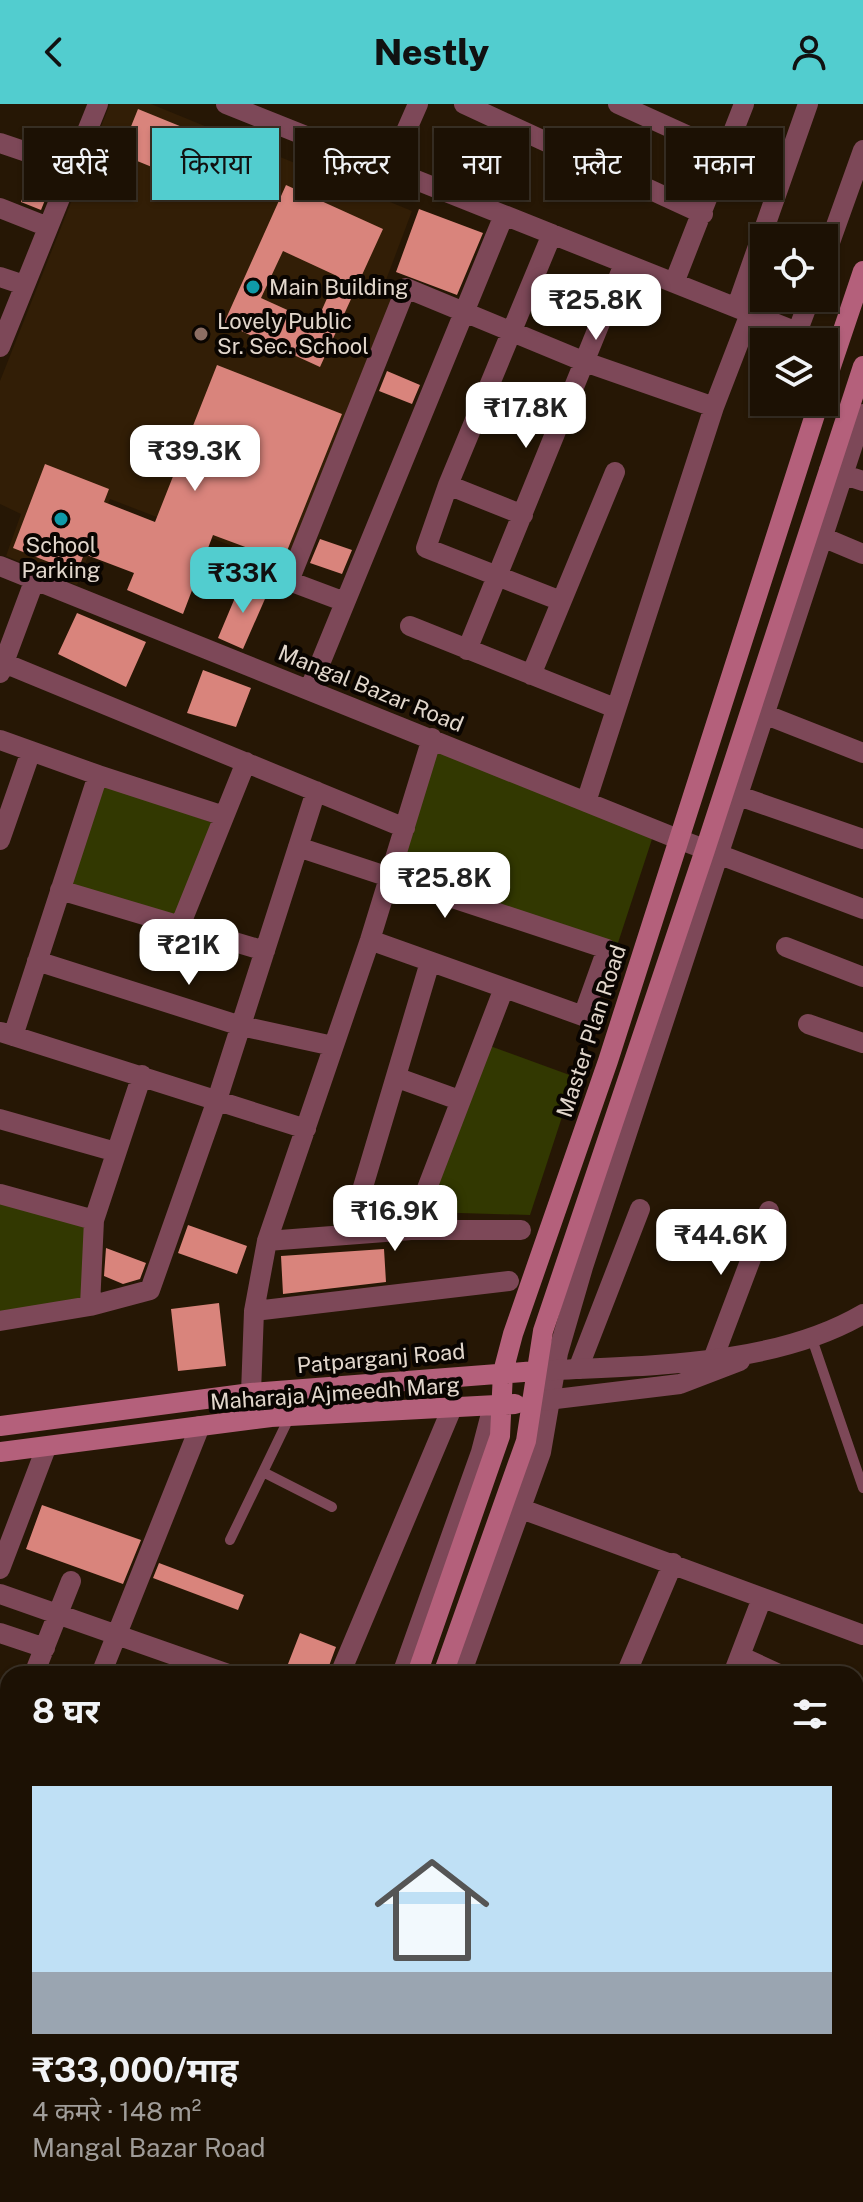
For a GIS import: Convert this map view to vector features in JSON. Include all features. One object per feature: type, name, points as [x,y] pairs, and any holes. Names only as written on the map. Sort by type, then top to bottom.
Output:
[{"type":"main road","points":[[835,328],[863,271]]},
{"type":"main road","points":[[446,1666],[540,1402],[546,1371],[543,1331],[712,852],[835,472],[863,366]]},
{"type":"main road","name":"Master Plan Road","points":[[420,1666],[500,1436],[498,1406],[503,1372],[608,1061],[814,416]]},
{"type":"main road","name":"Patparganj Road","points":[[0,1426],[251,1393],[546,1371]]},
{"type":"main road","name":"Maharaja Ajmeedh Marg","points":[[0,1452],[254,1419],[540,1402]]},
{"type":"street","points":[[226,104],[295,132]]},
{"type":"street","points":[[407,128],[418,104]]},
{"type":"street","points":[[464,104],[703,214]]},
{"type":"street","points":[[618,104],[671,128]]},
{"type":"street","points":[[734,128],[744,104]]},
{"type":"street","points":[[586,802],[808,104]]},
{"type":"street","points":[[84,128],[91,106]]},
{"type":"street","points":[[0,143],[24,151]]},
{"type":"street","points":[[837,224],[863,150]]},
{"type":"street","points":[[418,181],[793,328]]},
{"type":"street","points":[[0,347],[58,200]]},
{"type":"street","points":[[674,283],[708,200]]},
{"type":"street","points":[[0,208],[48,227]]},
{"type":"street","points":[[310,688],[504,215]]},
{"type":"street","points":[[552,234],[448,485],[426,548],[561,601]]},
{"type":"street","points":[[467,650],[624,264]]},
{"type":"street","points":[[0,277],[24,285]]},
{"type":"street","points":[[345,602],[289,581],[406,288],[585,362],[714,407]]},
{"type":"street","points":[[712,852],[739,796],[820,536],[835,472],[863,414]]},
{"type":"street","points":[[531,675],[615,472]]},
{"type":"street","points":[[835,472],[863,481]]},
{"type":"street","points":[[448,485],[523,515]]},
{"type":"street","points":[[820,536],[863,554]]},
{"type":"street","name":"Mangal Bazar Road","points":[[0,566],[310,688],[678,839],[863,909]]},
{"type":"street","points":[[35,579],[2,668],[246,762],[405,828]]},
{"type":"street","points":[[410,626],[615,708]]},
{"type":"street","points":[[764,714],[863,753]]},
{"type":"street","points":[[254,1419],[251,1393],[254,1311],[267,1241],[370,940],[432,738]]},
{"type":"street","points":[[0,740],[224,816]]},
{"type":"street","points":[[0,840],[31,751]]},
{"type":"street","points":[[180,926],[246,762]]},
{"type":"street","points":[[98,775],[37,961],[6,1034],[306,1129]]},
{"type":"street","points":[[0,1321],[90,1306],[150,1290],[217,1100],[316,791]]},
{"type":"street","points":[[739,796],[863,839]]},
{"type":"street","points":[[298,847],[607,949],[583,1016],[370,940]]},
{"type":"street","points":[[60,890],[265,951]]},
{"type":"street","points":[[786,947],[863,977]]},
{"type":"street","points":[[37,961],[241,1026],[333,1046]]},
{"type":"street","points":[[349,1234],[398,1078],[430,962]]},
{"type":"street","points":[[411,1230],[504,988]]},
{"type":"street","points":[[808,1024],[863,1043]]},
{"type":"street","points":[[90,1306],[94,1220],[142,1075]]},
{"type":"street","points":[[398,1078],[459,1100]]},
{"type":"street","points":[[0,1119],[116,1152]]},
{"type":"street","points":[[0,1194],[94,1220]]},
{"type":"street","points":[[578,1369],[640,1209]]},
{"type":"street","points":[[713,1359],[769,1211]]},
{"type":"street","points":[[267,1241],[411,1230],[521,1230]]},
{"type":"street","points":[[254,1311],[509,1281]]},
{"type":"street","name":"Patparganj Road","points":[[546,1371],[713,1359],[766,1349],[840,1328],[863,1314]]},
{"type":"street","name":"Patparganj Road","points":[[540,1402],[693,1382],[766,1349]]},
{"type":"street","points":[[464,1666],[541,1452],[540,1402]]},
{"type":"street","points":[[405,1666],[498,1406]]},
{"type":"street","points":[[343,1666],[452,1408]]},
{"type":"street","points":[[104,1666],[200,1426]]},
{"type":"street","points":[[0,1569],[46,1448]]},
{"type":"street","points":[[519,1508],[863,1635]]},
{"type":"street","points":[[629,1666],[673,1563]]},
{"type":"street","points":[[37,1666],[71,1581]]},
{"type":"street","points":[[0,1594],[193,1666]]},
{"type":"street","points":[[737,1665],[762,1598]]},
{"type":"street","points":[[0,1633],[45,1648]]},
{"type":"lane","points":[[811,1336],[863,1488]]},
{"type":"lane","points":[[230,1540],[290,1416]]},
{"type":"lane","points":[[263,1472],[332,1507]]},
{"type":"shaded area","name":"Lovely Public Sr. Sec. School","points":[[110,104],[151,104],[210,128],[152,128],[152,200],[279,200],[279,156],[295,163],[295,200],[385,200],[412,211],[386,280],[402,287],[289,568],[110,499],[77,585],[6,556],[21,514],[0,504],[0,381],[72,200],[136,200],[136,128],[100,128]]},
{"type":"green space","points":[[432,738],[655,830],[615,952],[389,879]]},
{"type":"green space","points":[[101,782],[213,823],[176,918],[68,884]]},
{"type":"green space","points":[[479,1042],[575,1077],[530,1215],[426,1212]]},
{"type":"green space","points":[[0,1201],[91,1223],[84,1311],[0,1322]]},
{"type":"building","points":[[138,109],[185,128],[152,128],[152,167],[136,161],[136,128],[130,128]]},
{"type":"building","name":"Main Building","points":[[286,185],[295,189],[295,200],[319,200],[383,229],[320,367],[224,323]],"holes":[[[283,251],[337,276],[316,323],[261,298]]]},
{"type":"building","points":[[24,194],[24,200],[45,200],[41,210],[21,202]]},
{"type":"building","points":[[419,209],[483,233],[457,295],[396,272]]},
{"type":"building","points":[[550,280],[586,293],[575,324],[538,311]]},
{"type":"building","points":[[217,365],[342,414],[283,561],[213,535],[183,614],[127,590],[134,573],[84,554],[77,573],[13,548],[45,464],[109,489],[104,502],[155,522]]},
{"type":"building","points":[[387,371],[420,385],[412,404],[379,391]]},
{"type":"building","points":[[320,539],[352,550],[342,574],[310,563]]},
{"type":"building","points":[[242,581],[268,592],[243,649],[218,638]]},
{"type":"building","points":[[77,613],[146,642],[126,687],[58,654]]},
{"type":"building","points":[[203,670],[251,688],[236,727],[187,713]]},
{"type":"building","points":[[188,1225],[247,1246],[237,1274],[178,1253]]},
{"type":"building","points":[[106,1248],[146,1263],[140,1279],[123,1284],[104,1276]]},
{"type":"building","points":[[384,1249],[386,1282],[283,1294],[281,1256]]},
{"type":"building","points":[[219,1303],[226,1366],[178,1371],[171,1309]]},
{"type":"building","points":[[42,1505],[141,1540],[123,1584],[26,1549]]},
{"type":"building","points":[[159,1563],[244,1595],[238,1610],[153,1578]]},
{"type":"building","points":[[300,1633],[336,1647],[329,1666],[288,1664]]},
{"type":"place","name":"Main Building","points":[[253,287]]},
{"type":"place","name":"Lovely Public Sr. Sec. School","points":[[201,334]]},
{"type":"place","name":"School Parking","points":[[61,519]]}]
